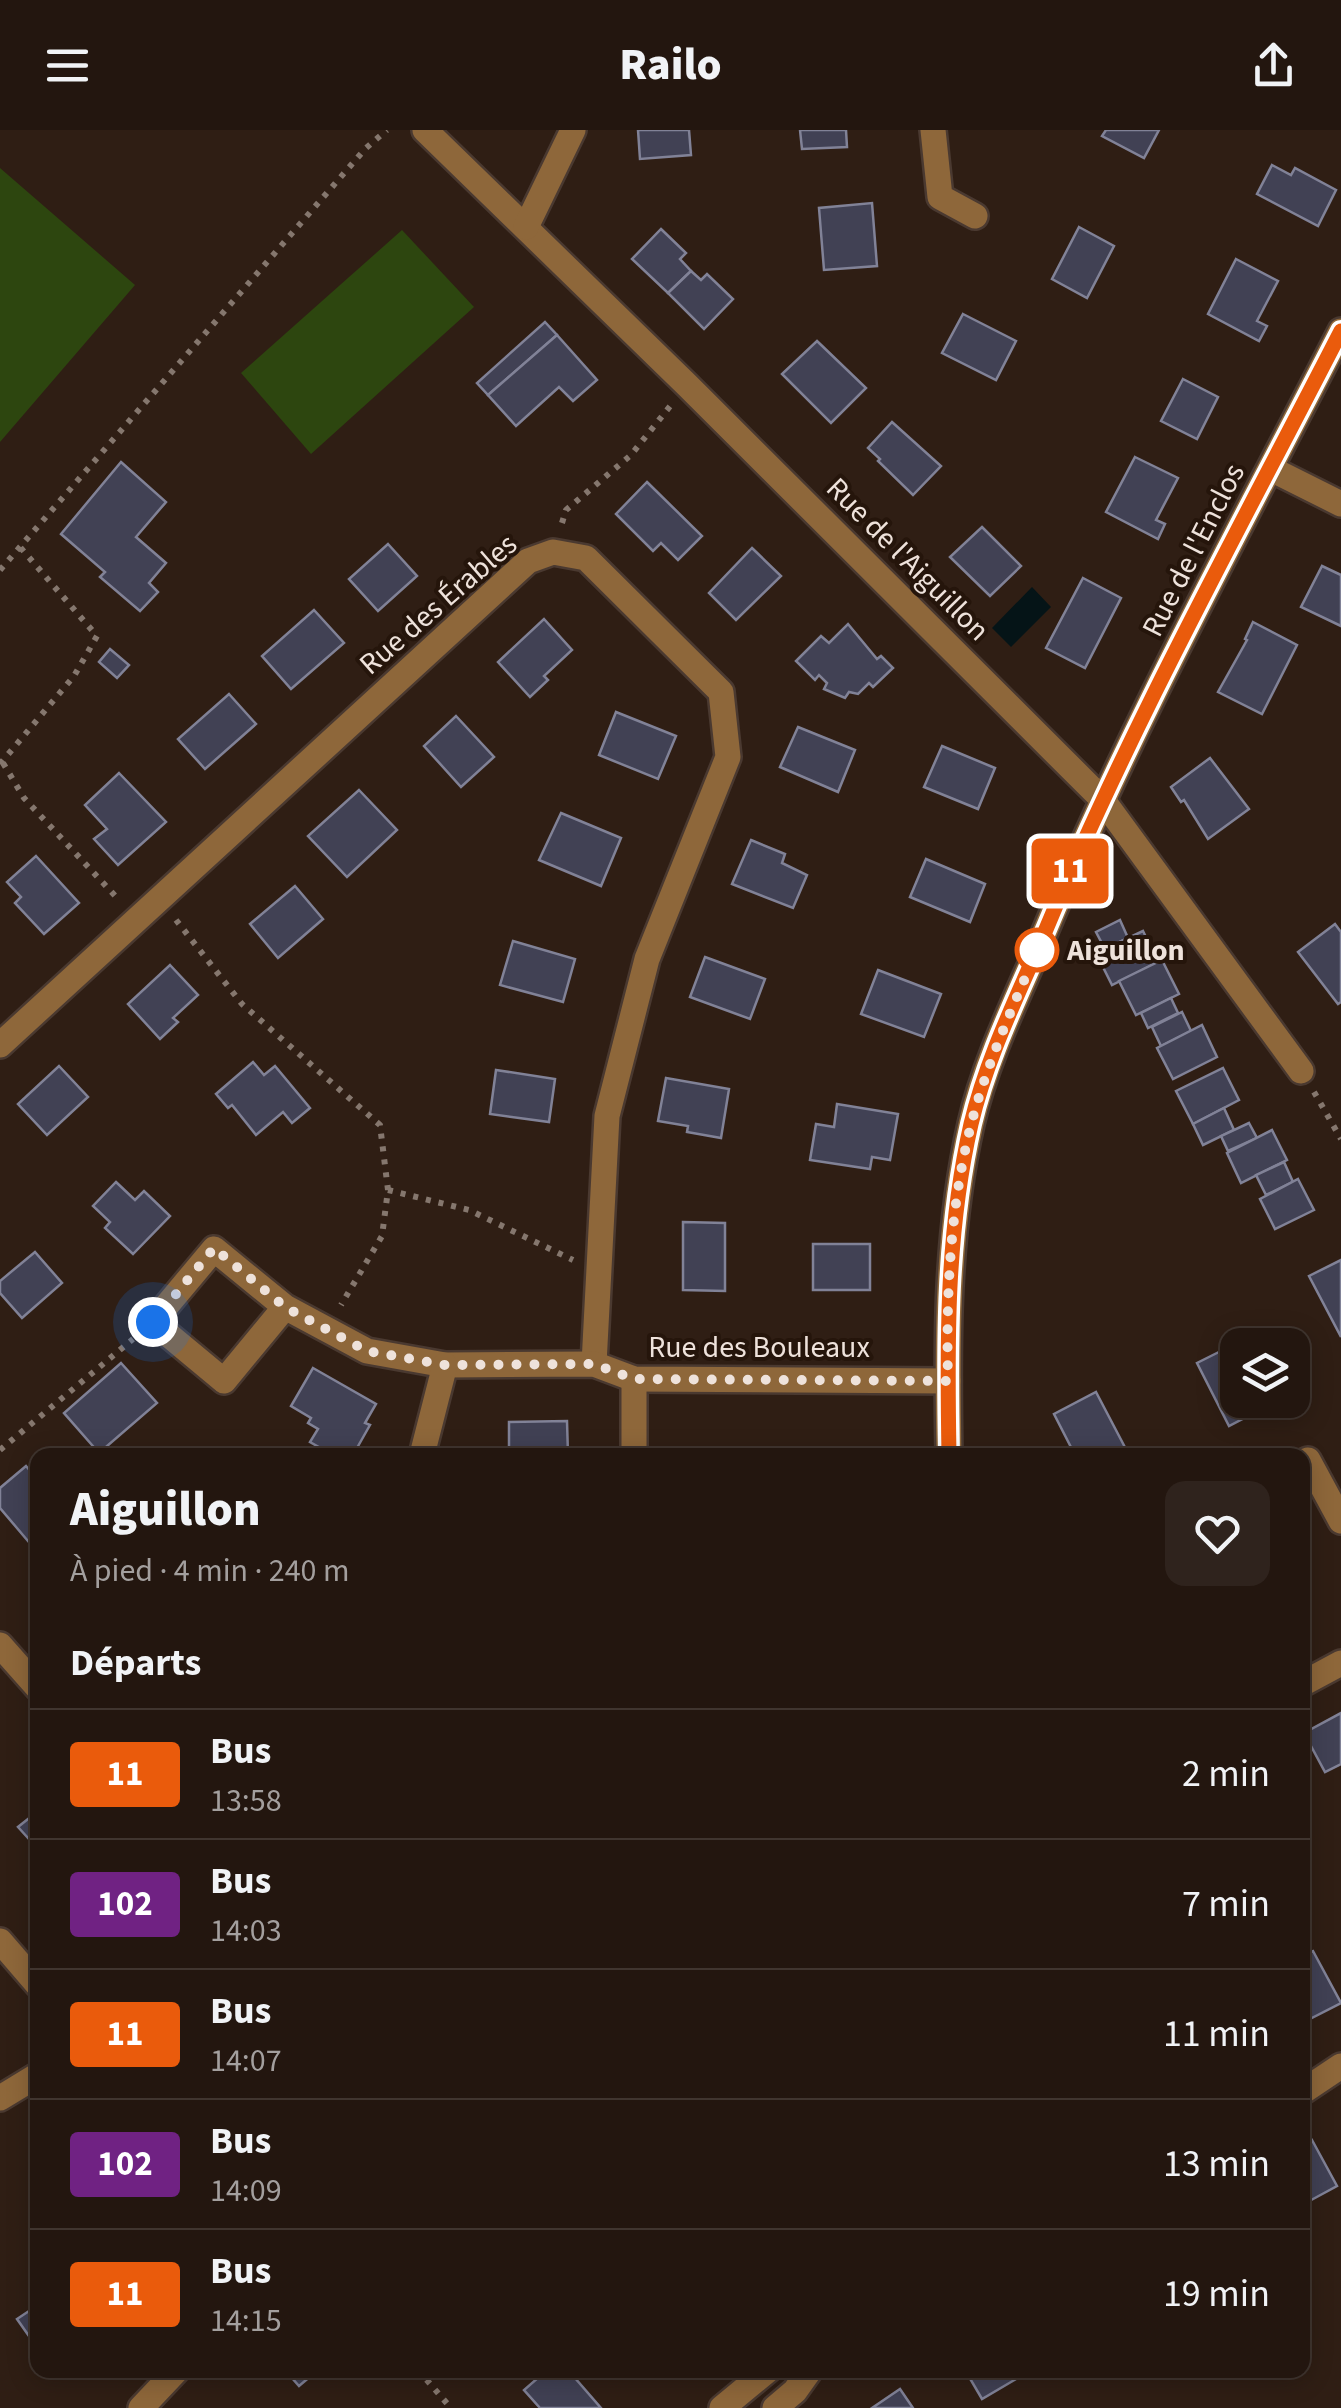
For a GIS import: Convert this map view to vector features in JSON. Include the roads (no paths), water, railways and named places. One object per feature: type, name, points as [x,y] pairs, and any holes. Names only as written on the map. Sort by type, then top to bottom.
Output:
[{"type":"street","name":"Rue de l'Aiguillon","points":[[425,130],[687,384],[1102,798],[1301,1071]]},
{"type":"street","points":[[526,228],[573,130]]},
{"type":"street","points":[[933,130],[940,198],[975,216]]},
{"type":"street","name":"Rue de l'Enclos","points":[[949,1448],[950,1252],[955,1204],[972,1120],[998,1040],[1102,798],[1341,330]]},
{"type":"street","points":[[1270,468],[1341,504]]},
{"type":"street","name":"Rue des Érables","points":[[0,1045],[528,561],[554,552],[586,558],[720,692],[728,756],[647,959],[606,1116],[594,1364]]},
{"type":"street","name":"Rue des Bouleaux","points":[[285,1307],[224,1381],[153,1322],[214,1248],[285,1307],[367,1351],[445,1365],[594,1364],[634,1379],[948,1381]]},
{"type":"street","points":[[424,1448],[445,1365]]},
{"type":"street","points":[[634,1379],[634,1448]]},
{"type":"street","points":[[1310,1464],[1341,1521]]},
{"type":"street","points":[[0,1645],[30,1679]]},
{"type":"street","points":[[1310,1680],[1341,1663]]},
{"type":"street","points":[[0,1942],[30,1976]]},
{"type":"street","points":[[1310,2087],[1341,2066]]},
{"type":"street","points":[[0,2098],[30,2080]]},
{"type":"street","points":[[141,2408],[169,2378]]},
{"type":"street","points":[[722,2408],[758,2378]]},
{"type":"street","points":[[774,2408],[795,2392],[805,2378]]},
{"type":"place","name":"Aiguillon","points":[[1037,950]]}]
